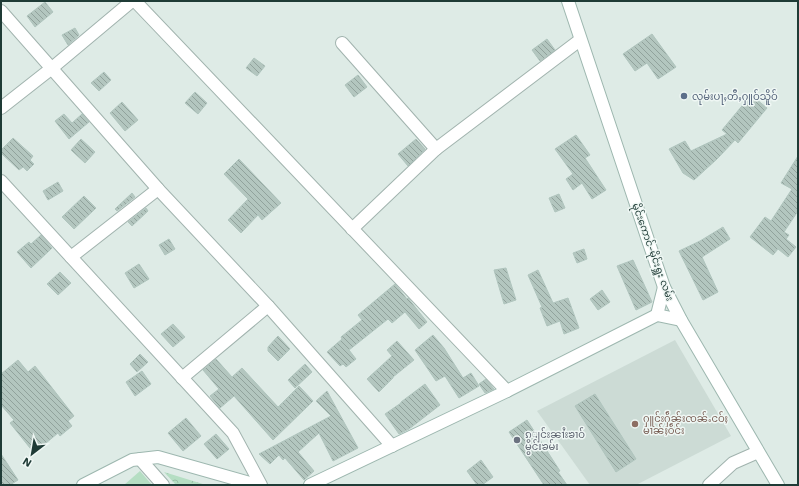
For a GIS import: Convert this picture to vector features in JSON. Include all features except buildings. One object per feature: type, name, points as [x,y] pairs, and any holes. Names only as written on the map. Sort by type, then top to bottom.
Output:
[{"type":"street","points":[[1,108],[52,68],[132,1]]},
{"type":"street","points":[[135,1],[507,391]]},
{"type":"street","name":"မိုင်းကောင်-မိုင်းရှူး လမ်း","points":[[568,1],[664,287],[681,320],[778,485]]},
{"type":"street","points":[[1,11],[158,188],[268,306],[392,446]]},
{"type":"street","points":[[352,229],[436,148],[580,40]]},
{"type":"street","points":[[342,43],[436,148]]},
{"type":"street","points":[[1,181],[233,433],[261,485]]},
{"type":"street","points":[[72,258],[158,188]]},
{"type":"street","points":[[657,314],[664,287]]},
{"type":"street","points":[[182,378],[268,306]]},
{"type":"street","points":[[310,485],[507,391],[657,314],[681,320]]},
{"type":"street","points":[[709,485],[733,463],[758,452]]},
{"type":"street","points":[[83,485],[132,460],[158,457],[257,485]]},
{"type":"street","points":[[140,459],[163,485]]},
{"type":"shaded area","name":"ႁူင်းႁဵၼ်းၸၼ်ႉငဝ်ႈ မၢၼ်ႈဝဵင်း","points":[[675,340],[731,436],[636,485],[590,485],[537,411]]},
{"type":"green space","points":[[140,471],[152,485],[124,485]]},
{"type":"green space","points":[[164,472],[206,485],[176,485]]},
{"type":"place","name":"လုမ်းပႃႇတီႇႁူဝ်သိူဝ်","points":[[684,96]]},
{"type":"place","name":"ႁူင်းႁဵၼ်းၸၼ်ႉငဝ်ႈ မၢၼ်ႈဝဵင်း","points":[[635,424]]},
{"type":"place","name":"ၵွျင်းၼၢႆးၶၢဝ် မွင်းၶမ်း","points":[[517,440]]}]
